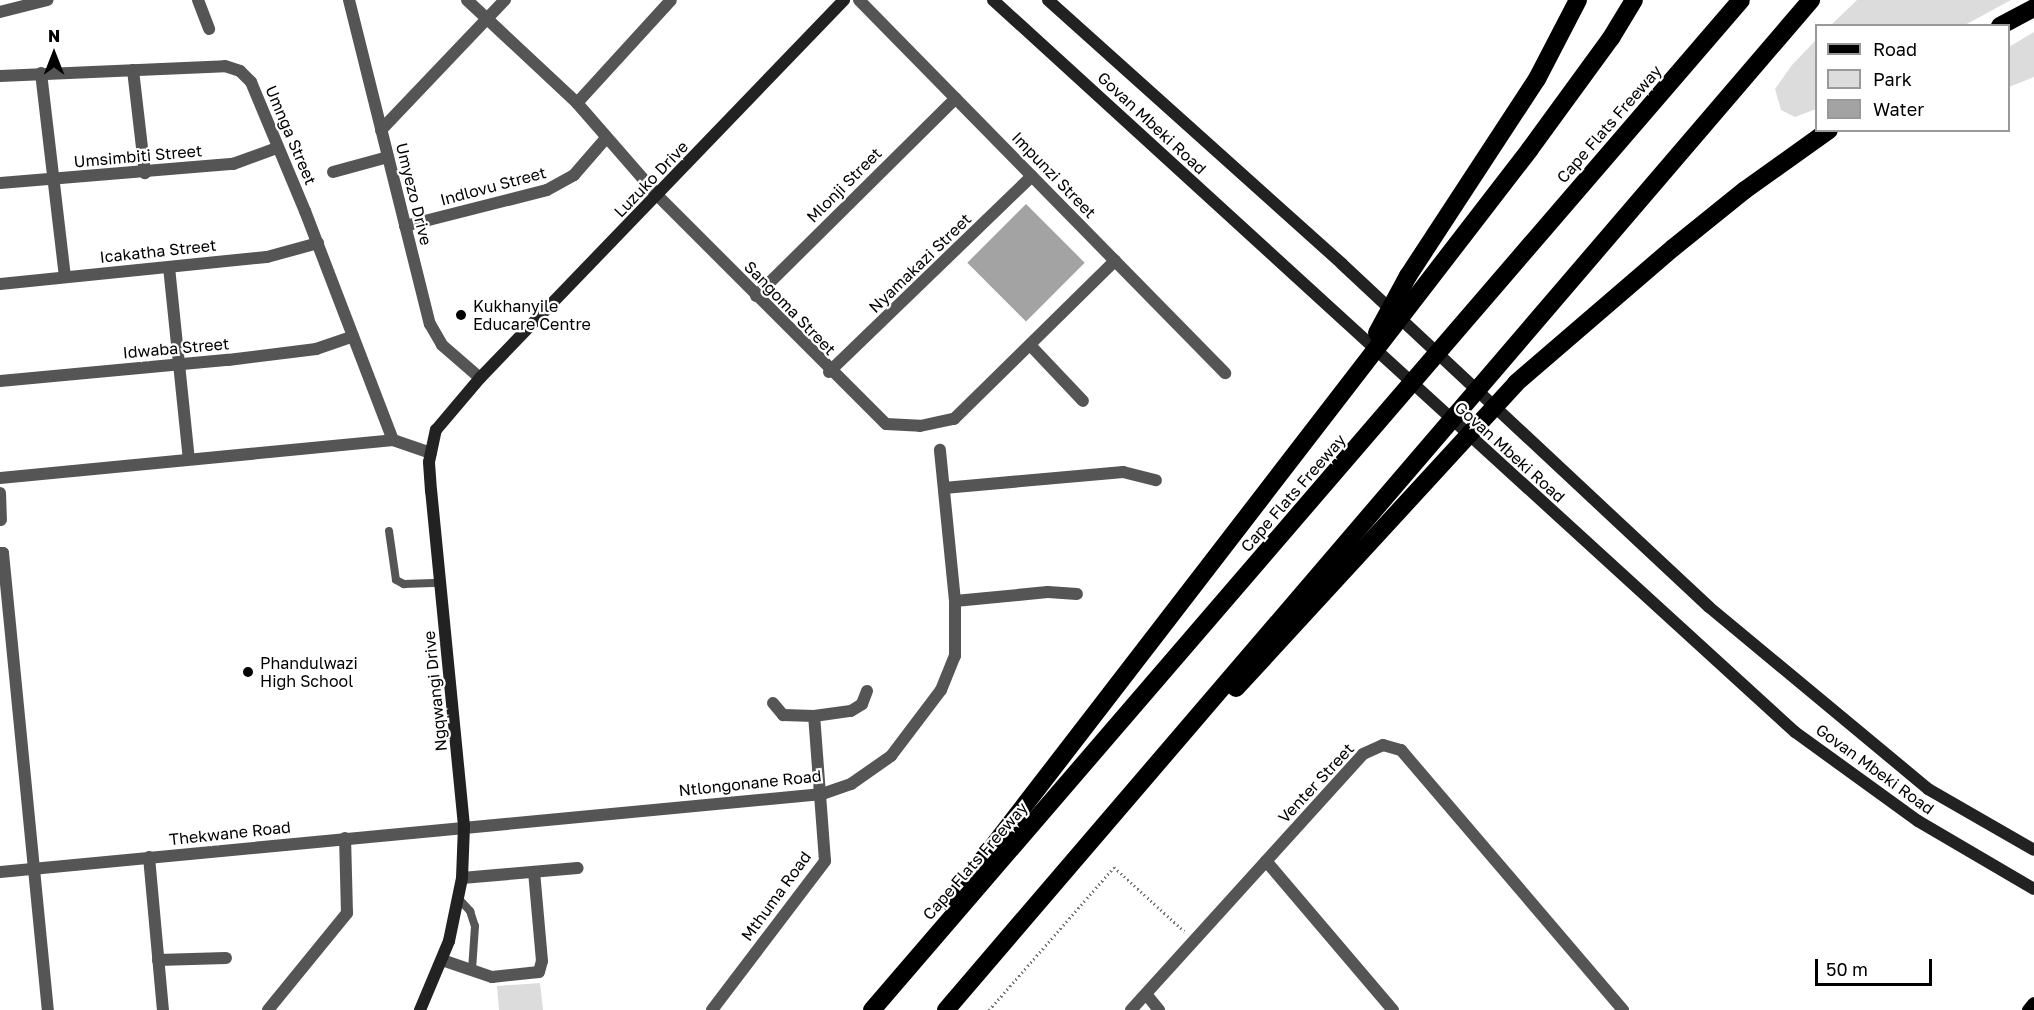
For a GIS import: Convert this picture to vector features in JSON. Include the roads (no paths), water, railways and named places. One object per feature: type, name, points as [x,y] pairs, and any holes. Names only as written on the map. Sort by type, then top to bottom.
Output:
[{"type":"highway","points":[[1347,387],[1408,276],[1537,79],[1578,0]]},
{"type":"highway","points":[[895,983],[1004,831],[1580,82],[1634,0]]},
{"type":"highway","name":"Cape Flats Freeway","points":[[872,1010],[1741,0]]},
{"type":"highway","points":[[946,1010],[1811,0]]},
{"type":"highway","points":[[2004,24],[2034,8]]},
{"type":"highway","points":[[1152,771],[1265,659],[1437,465],[1516,383],[1656,261],[1745,190],[1826,132]]},
{"type":"main road","name":"Luzuko Drive","points":[[480,378],[658,196],[844,0]]},
{"type":"main road","name":"Govan Mbeki Road","points":[[993,0],[1509,474],[1803,738],[1918,821],[2034,889]]},
{"type":"main road","name":"Govan Mbeki Road","points":[[1048,0],[1342,264],[1709,607],[1859,736],[1928,789],[2034,850]]},
{"type":"main road","name":"Ngqwangi Drive","points":[[420,1010],[442,960],[458,898],[462,878],[464,826],[430,491],[431,453],[443,420],[480,378]]},
{"type":"main road","points":[[2029,1010],[2034,1004]]},
{"type":"street","points":[[0,12],[47,0]]},
{"type":"street","points":[[198,0],[209,29]]},
{"type":"street","name":"Umyezo Drive","points":[[349,0],[405,226],[435,334],[480,378]]},
{"type":"street","name":"Sangoma Street","points":[[467,0],[577,103],[658,196],[829,372],[886,424],[940,424],[954,419],[1116,261]]},
{"type":"street","points":[[381,130],[506,0]]},
{"type":"street","points":[[577,103],[671,0]]},
{"type":"street","name":"Impunzi Street","points":[[859,0],[1225,373]]},
{"type":"street","name":"Umnga Street","points":[[0,76],[225,66],[240,70],[251,82],[318,243],[393,440]]},
{"type":"street","points":[[133,69],[145,173]]},
{"type":"street","points":[[41,73],[65,278]]},
{"type":"street","name":"Mlonji Street","points":[[756,296],[956,98]]},
{"type":"street","name":"Indlovu Street","points":[[405,226],[547,190],[574,175],[606,138]]},
{"type":"street","name":"Umsimbiti Street","points":[[0,183],[145,173],[233,164],[277,148]]},
{"type":"street","points":[[333,172],[388,157]]},
{"type":"street","name":"Nyamakazi Street","points":[[829,372],[1032,176]]},
{"type":"street","name":"Icakatha Street","points":[[0,284],[267,257],[318,243]]},
{"type":"street","points":[[169,267],[189,459]]},
{"type":"street","name":"Idwaba Street","points":[[0,381],[180,365],[316,349],[353,336]]},
{"type":"street","points":[[1030,345],[1083,401]]},
{"type":"street","points":[[0,478],[393,440],[431,453]]},
{"type":"street","name":"Ntlongonane Road","points":[[464,826],[822,794],[870,774],[891,756],[941,690],[955,656],[955,601],[940,450]]},
{"type":"street","points":[[944,489],[1123,472],[1155,480]]},
{"type":"street","points":[[0,493],[1,520]]},
{"type":"street","points":[[0,553],[3,553],[48,1010]]},
{"type":"street","points":[[955,601],[1048,592],[1077,594]]},
{"type":"street","points":[[773,703],[783,715],[814,716],[851,711],[862,704],[867,691]]},
{"type":"street","name":"Mthuma Road","points":[[712,1010],[825,861],[822,794],[814,716]]},
{"type":"street","name":"Venter Street","points":[[1131,1010],[1363,754],[1373,748],[1392,746],[1401,750],[1623,1010]]},
{"type":"street","name":"Thekwane Road","points":[[0,872],[464,826]]},
{"type":"street","points":[[268,1010],[347,913],[345,838]]},
{"type":"street","points":[[148,857],[163,1010]]},
{"type":"street","points":[[1266,861],[1393,1010]]},
{"type":"street","points":[[462,878],[578,868]]},
{"type":"street","points":[[442,960],[499,977],[535,975],[542,961],[534,872]]},
{"type":"street","points":[[158,960],[226,958]]},
{"type":"street","points":[[1146,994],[1159,1010]]},
{"type":"lane","points":[[389,531],[396,580],[404,584],[440,583]]},
{"type":"lane","points":[[458,898],[470,911],[475,926],[472,970]]},
{"type":"water","points":[[1026,204],[1085,263],[1026,321],[967,263]]},
{"type":"place","name":"Kukhanyile Educare Centre","points":[[461,315]]},
{"type":"place","name":"Phandulwazi High School","points":[[248,672]]}]
